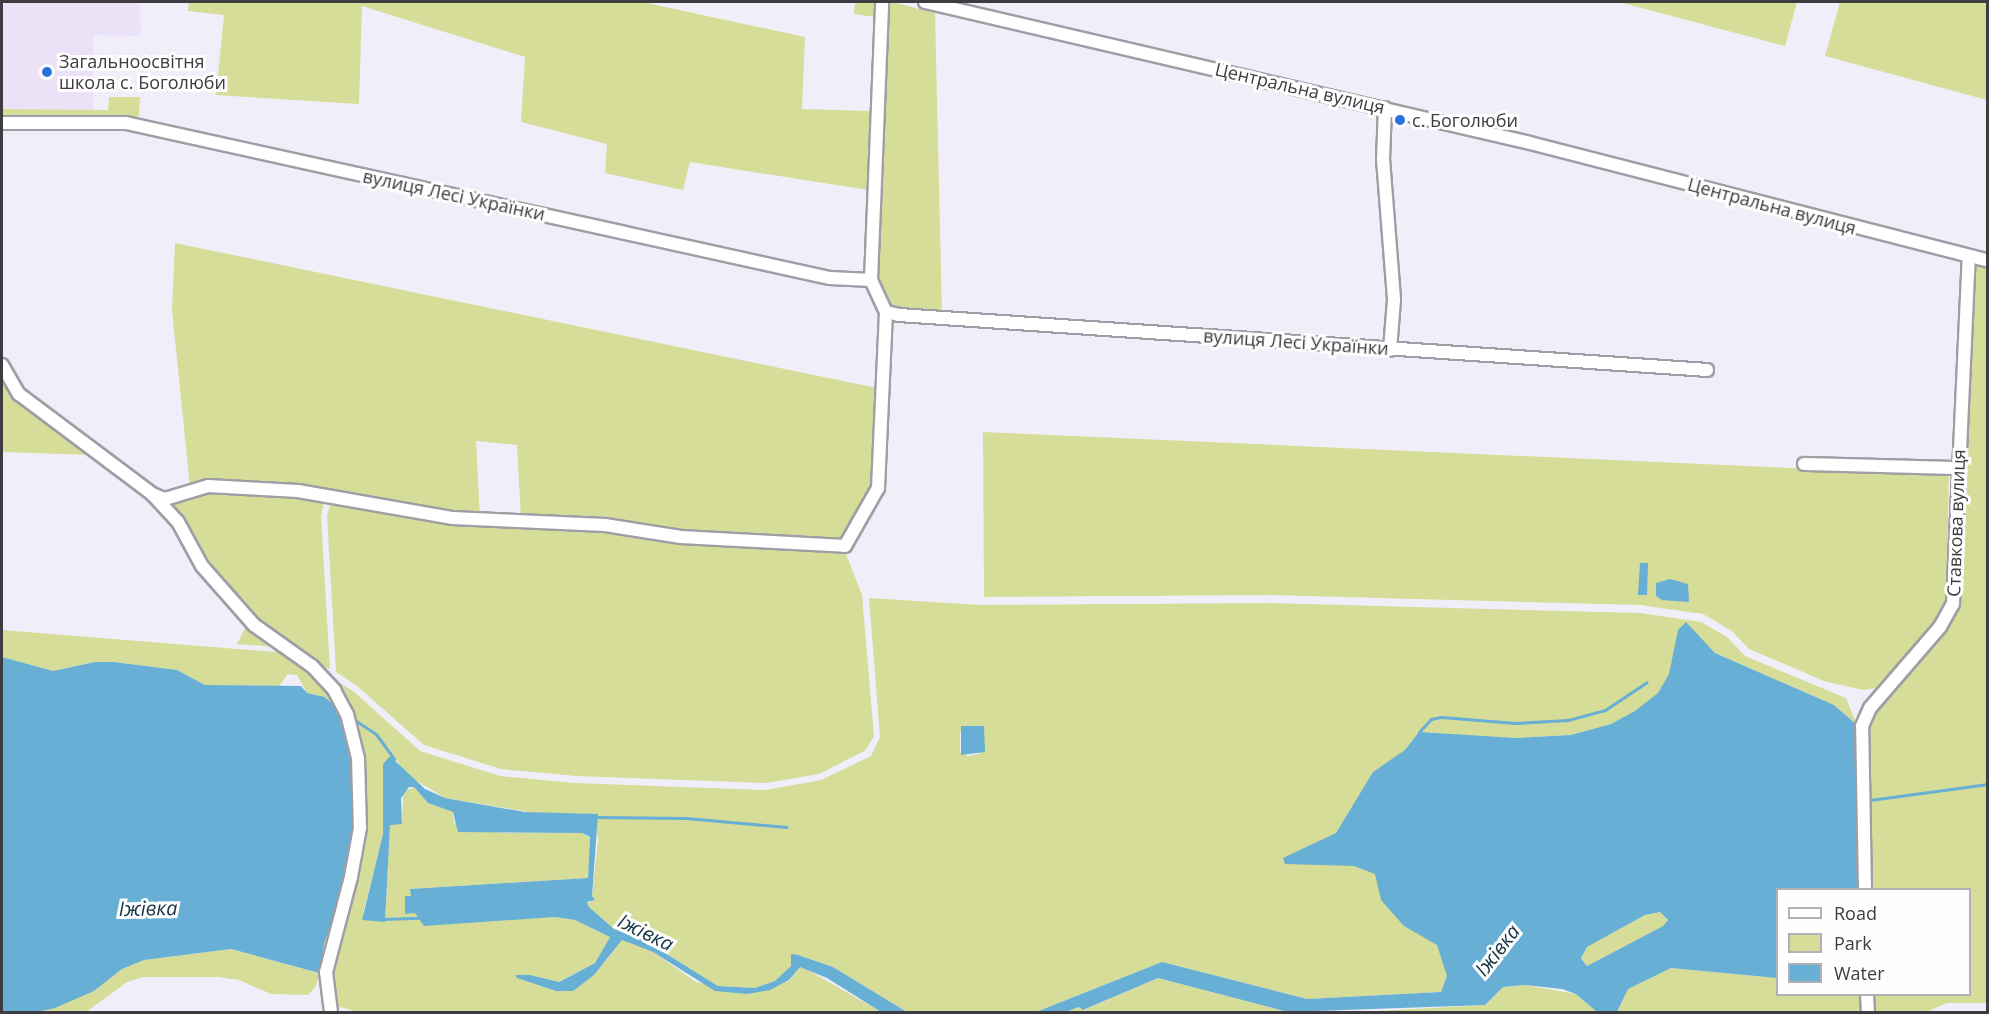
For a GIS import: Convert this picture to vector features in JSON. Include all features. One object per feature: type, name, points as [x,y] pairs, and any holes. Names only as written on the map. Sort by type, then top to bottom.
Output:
[{"type":"street","points":[[152,494],[165,499],[208,486],[298,490],[452,518],[605,525],[681,537],[835,548],[849,543],[864,506],[878,488],[886,312],[871,280],[882,2]]},
{"type":"street","name":"Центральна вулиця","points":[[926,2],[1385,108],[1969,263],[1988,261]]},
{"type":"street","points":[[1385,108],[1383,159],[1394,300],[1390,350]]},
{"type":"street","name":"вулиця Лесі Українки","points":[[2,123],[126,123],[830,278],[871,280]]},
{"type":"street","name":"Ставкова вулиця","points":[[1865,888],[1862,726],[1870,708],[1940,627],[1953,604],[1957,468],[1969,263]]},
{"type":"street","name":"вулиця Лесі Українки","points":[[886,312],[1390,350],[1707,370]]},
{"type":"street","points":[[2,365],[19,394],[152,494],[178,522],[202,566],[254,625],[312,666],[334,690],[347,714],[358,758],[360,828],[351,877],[326,972],[331,1012]]},
{"type":"street","points":[[1804,464],[1957,468]]},
{"type":"street","points":[[1867,996],[1868,1012]]},
{"type":"shaded area","name":"Загальноосвітня школа с. Боголюби","points":[[2,2],[140,2],[141,36],[93,35],[93,110],[2,109]]},
{"type":"green space","points":[[189,2],[642,2],[805,37],[802,109],[870,111],[868,190],[690,162],[683,190],[605,173],[607,144],[521,122],[525,57],[362,6],[359,104],[216,95],[224,15],[188,11]]},
{"type":"green space","points":[[855,2],[876,2],[875,17],[854,14]]},
{"type":"green space","points":[[892,2],[935,13],[942,315],[894,310],[882,299],[874,276],[885,13]]},
{"type":"green space","points":[[1619,2],[1797,2],[1785,46]]},
{"type":"green space","points":[[1840,2],[1987,2],[1987,100],[1825,56]]},
{"type":"green space","points":[[109,97],[140,97],[139,115],[135,119],[2,117],[2,109],[108,110]]},
{"type":"green space","points":[[175,243],[877,388],[874,486],[844,543],[521,520],[517,445],[476,441],[480,517],[329,494],[190,487],[172,310]]},
{"type":"green space","points":[[1974,265],[1987,268],[1987,1003],[1947,1003],[1926,1012],[1873,1012],[1873,996],[1971,996],[1971,888],[1871,888],[1868,728],[1875,712],[1946,632],[1959,607]]},
{"type":"green space","points":[[2,375],[93,455],[2,452]]},
{"type":"green space","points":[[983,432],[1949,475],[1946,601],[1934,623],[1877,688],[1863,690],[1824,681],[1749,649],[1732,631],[1703,614],[1640,605],[1268,595],[984,597]]},
{"type":"green space","points":[[208,490],[324,500],[321,516],[330,669],[314,664],[275,639],[204,565],[165,502]]},
{"type":"green space","points":[[331,501],[846,554],[862,595],[874,736],[866,750],[819,774],[766,783],[576,776],[501,769],[424,745],[357,686],[336,672],[327,516]]},
{"type":"green space","points":[[869,598],[981,605],[1268,603],[1640,613],[1701,622],[1727,637],[1745,656],[1846,698],[1857,725],[1834,705],[1715,653],[1686,623],[1685,673],[1636,711],[1611,724],[1571,735],[1516,738],[1474,971],[1441,992],[1307,999],[1162,962],[1036,1012],[907,1012],[833,967],[798,955],[791,955],[791,966],[776,981],[755,988],[718,986],[644,940],[614,929],[589,907],[587,903],[595,900],[592,896],[598,839],[595,823],[445,798],[407,775],[394,757],[383,834],[363,913],[385,922],[390,824],[402,824],[403,792],[414,787],[428,803],[453,812],[454,823],[503,833],[582,833],[590,838],[588,878],[410,889],[419,919],[555,917],[575,920],[610,937],[595,963],[558,982],[530,975],[517,978],[556,991],[605,962],[622,940],[653,952],[696,982],[747,994],[789,981],[800,967],[881,1012],[357,1012],[337,1006],[332,970],[362,758],[326,675],[353,691],[420,751],[500,776],[575,783],[766,790],[821,780],[871,756],[880,737]],"holes":[[[960,731],[982,753],[968,756],[960,752]]]},
{"type":"green space","points":[[248,623],[276,647],[237,644]]},
{"type":"green space","points":[[2,630],[288,653],[331,692],[344,715],[325,697],[307,693],[297,675],[288,674],[279,686],[205,685],[177,670],[114,662],[95,662],[53,671],[2,657]]},
{"type":"green space","points":[[1660,912],[1668,920],[1663,926],[1587,966],[1581,957],[1587,947],[1645,915]]},
{"type":"green space","points":[[331,921],[316,986],[308,995],[271,994],[239,980],[218,977],[143,977],[127,982],[86,1012],[37,1012],[94,991],[122,969],[144,960],[231,949],[318,973],[313,958]]},
{"type":"green space","points":[[1671,968],[1776,978],[1776,996],[1863,996],[1863,1012],[1617,1012],[1628,989]]},
{"type":"green space","points":[[1158,978],[1288,1012],[1065,1012],[1079,1007],[1084,1010]]},
{"type":"green space","points":[[1525,985],[1576,994],[1597,1012],[1360,1012],[1485,1005],[1503,987]]},
{"type":"water","points":[[1640,563],[1648,563],[1647,595],[1638,595]]},
{"type":"water","points":[[1670,579],[1688,584],[1689,602],[1662,600],[1656,596],[1656,583]]},
{"type":"water","points":[[1686,622],[1715,653],[1834,705],[1857,725],[1861,888],[1776,888],[1776,978],[1671,968],[1628,989],[1617,1012],[1597,1012],[1576,994],[1562,989],[1525,985],[1503,987],[1485,1005],[1288,1012],[1158,978],[1083,1010],[1079,1007],[1065,1012],[1036,1012],[1162,962],[1307,999],[1441,992],[1447,976],[1437,945],[1404,926],[1381,900],[1375,874],[1354,866],[1285,864],[1283,858],[1336,833],[1373,772],[1405,750],[1419,732],[1516,738],[1571,735],[1611,724],[1635,711],[1658,693],[1669,674],[1678,630]],"holes":[[[1660,912],[1668,920],[1663,926],[1587,966],[1581,958],[1587,947],[1645,915]]]},
{"type":"water","points":[[2,657],[53,671],[95,662],[114,662],[177,670],[205,685],[301,686],[307,693],[325,697],[344,715],[355,759],[356,828],[348,876],[324,943],[319,973],[231,949],[144,960],[122,969],[94,991],[55,1008],[37,1012],[2,1012]]},
{"type":"water","points":[[961,726],[984,726],[985,752],[961,755]]},
{"type":"water","points":[[390,756],[425,789],[445,798],[525,812],[598,814],[592,896],[595,900],[587,902],[589,907],[614,929],[644,940],[718,986],[755,988],[775,981],[791,966],[791,954],[833,967],[907,1012],[881,1012],[827,978],[800,967],[789,980],[770,990],[747,994],[715,991],[653,952],[622,940],[594,975],[573,991],[556,991],[517,978],[515,975],[530,975],[559,982],[595,963],[610,937],[575,920],[555,917],[424,926],[415,913],[405,914],[405,896],[411,896],[410,889],[588,878],[590,837],[582,833],[458,832],[453,812],[428,803],[414,787],[409,787],[401,798],[402,824],[390,825],[385,922],[362,920],[383,834],[383,764]]},
{"type":"waterway","points":[[1419,732],[1431,719],[1441,717],[1516,723],[1568,720],[1605,710],[1647,682]]},
{"type":"waterway","points":[[353,719],[376,734],[394,759]]},
{"type":"waterway","name":"Іжівка","points":[[1870,800],[1988,784]]},
{"type":"waterway","points":[[595,817],[686,818],[787,827]]},
{"type":"waterway","name":"Іжівка","points":[[382,919],[420,918]]},
{"type":"place","name":"Загальноосвітня школа с. Боголюби","points":[[47,72]]},
{"type":"place","name":"с. Боголюби","points":[[1400,120]]}]
